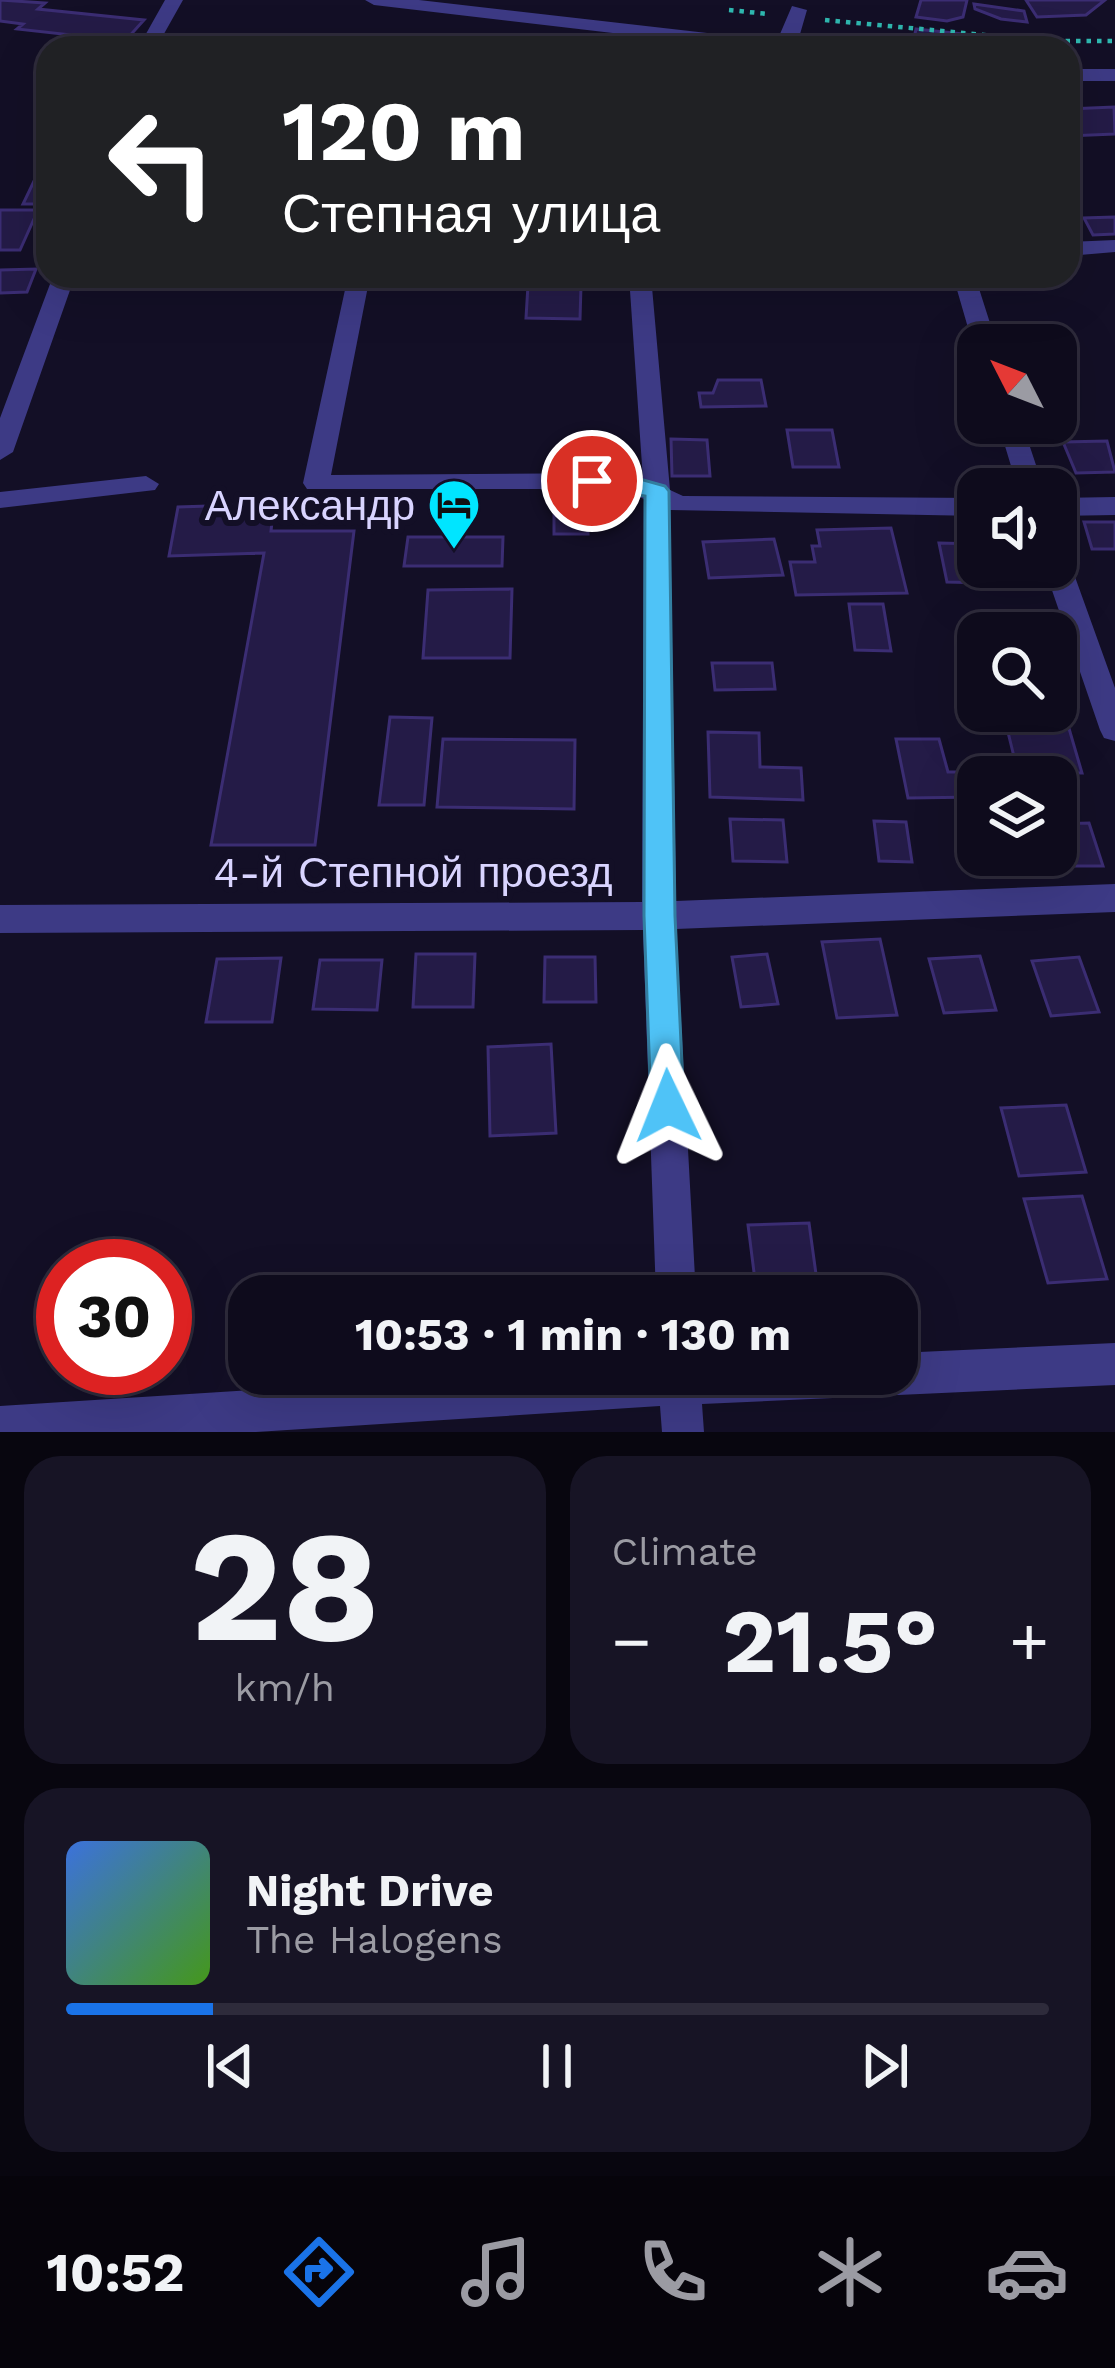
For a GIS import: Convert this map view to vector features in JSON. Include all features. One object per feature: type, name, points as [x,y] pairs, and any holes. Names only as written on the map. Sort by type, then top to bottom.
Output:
[{"type":"street","points":[[154,36],[174,0]]},
{"type":"street","points":[[374,0],[656,36]]},
{"type":"street","points":[[790,36],[797,14]]},
{"type":"street","points":[[1080,75],[1115,74]]},
{"type":"street","points":[[1080,248],[1115,247]]},
{"type":"street","points":[[0,452],[60,288]]},
{"type":"street","points":[[357,288],[316,484],[622,481],[657,491],[680,504],[957,507]]},
{"type":"street","points":[[641,288],[657,491],[659,916],[675,1275]]},
{"type":"street","points":[[968,288],[979,324]]},
{"type":"street","points":[[0,500],[146,484]]},
{"type":"street","points":[[1077,507],[1115,506]]},
{"type":"street","points":[[1065,588],[1115,730]]},
{"type":"street","name":"4-й Степной проезд","points":[[0,919],[659,916],[1115,898]]},
{"type":"street","points":[[918,1371],[1115,1364]]},
{"type":"street","points":[[0,1427],[453,1395]]},
{"type":"street","points":[[681,1395],[683,1432]]},
{"type":"path","points":[[711,8],[1002,36]]},
{"type":"path","points":[[1080,41],[1115,41]]},
{"type":"building","points":[[0,0],[45,3],[38,9],[144,20],[130,36],[17,29],[23,24],[0,21]]},
{"type":"building","points":[[921,0],[967,0],[963,17],[947,21],[916,17]]},
{"type":"building","points":[[1026,0],[1105,0],[1086,15],[1037,17]]},
{"type":"building","points":[[974,4],[1024,11],[1027,22],[1001,19],[975,9]]},
{"type":"building","points":[[916,29],[982,36],[915,36]]},
{"type":"building","points":[[1114,107],[1115,134],[1080,135],[1080,108]]},
{"type":"building","points":[[36,177],[36,204],[23,204]]},
{"type":"building","points":[[0,210],[36,210],[20,250],[0,250]]},
{"type":"building","points":[[1115,217],[1115,234],[1093,235],[1084,218]]},
{"type":"building","points":[[36,269],[27,292],[0,293],[0,270]]},
{"type":"building","points":[[528,288],[581,288],[580,319],[526,318]]},
{"type":"building","points":[[718,380],[761,380],[766,406],[701,407],[699,393],[713,393]]},
{"type":"building","points":[[787,430],[832,430],[839,467],[793,467]]},
{"type":"building","points":[[671,439],[707,440],[710,476],[672,476]]},
{"type":"building","points":[[1107,441],[1115,472],[1077,473],[1064,444]]},
{"type":"building","points":[[274,504],[271,531],[354,531],[315,845],[211,845],[264,553],[169,556],[178,507]]},
{"type":"building","points":[[554,515],[587,515],[588,534],[554,534]]},
{"type":"building","points":[[1084,522],[1115,522],[1115,549],[1092,549]]},
{"type":"building","points":[[891,528],[907,593],[796,595],[790,562],[815,562],[812,546],[820,546],[817,530]]},
{"type":"building","name":"Александр","points":[[408,537],[503,537],[502,566],[404,566]]},
{"type":"building","points":[[774,539],[783,575],[709,578],[703,542]]},
{"type":"building","points":[[939,543],[957,543],[957,582],[947,582]]},
{"type":"building","points":[[512,589],[510,658],[423,658],[428,590]]},
{"type":"building","points":[[849,604],[883,604],[891,651],[855,650]]},
{"type":"building","points":[[712,663],[772,663],[775,689],[715,690]]},
{"type":"building","points":[[390,717],[432,718],[424,805],[379,805]]},
{"type":"building","points":[[708,732],[759,733],[760,767],[801,768],[803,800],[710,797]]},
{"type":"building","points":[[1008,732],[1070,732],[1082,773],[1077,773],[1077,756],[1014,756]]},
{"type":"building","points":[[443,739],[575,740],[574,809],[437,807]]},
{"type":"building","points":[[896,739],[939,739],[948,772],[957,772],[957,797],[908,798]]},
{"type":"building","points":[[730,819],[783,820],[787,862],[733,861]]},
{"type":"building","points":[[874,821],[906,822],[912,862],[879,861]]},
{"type":"building","points":[[1077,823],[1089,823],[1103,866],[1077,866]]},
{"type":"building","points":[[880,939],[897,1015],[837,1018],[822,942]]},
{"type":"building","points":[[416,954],[475,954],[473,1007],[413,1007]]},
{"type":"building","points":[[767,954],[778,1004],[741,1007],[732,957]]},
{"type":"building","points":[[980,956],[996,1010],[944,1013],[929,959]]},
{"type":"building","points":[[545,957],[595,957],[596,1002],[544,1002]]},
{"type":"building","points":[[1079,957],[1099,1012],[1051,1016],[1032,961]]},
{"type":"building","points":[[281,958],[272,1022],[206,1022],[217,959]]},
{"type":"building","points":[[320,960],[382,960],[377,1010],[313,1009]]},
{"type":"building","points":[[551,1044],[556,1133],[490,1136],[488,1047]]},
{"type":"building","points":[[1066,1105],[1086,1172],[1019,1176],[1001,1108]]},
{"type":"building","points":[[1082,1196],[1107,1279],[1048,1283],[1024,1199]]},
{"type":"building","points":[[809,1223],[816,1275],[754,1275],[748,1225]]},
{"type":"place","name":"Александр","points":[[454,551]]},
{"type":"route","points":[[592,481],[622,481],[657,491],[659,916],[668,1106]]}]
